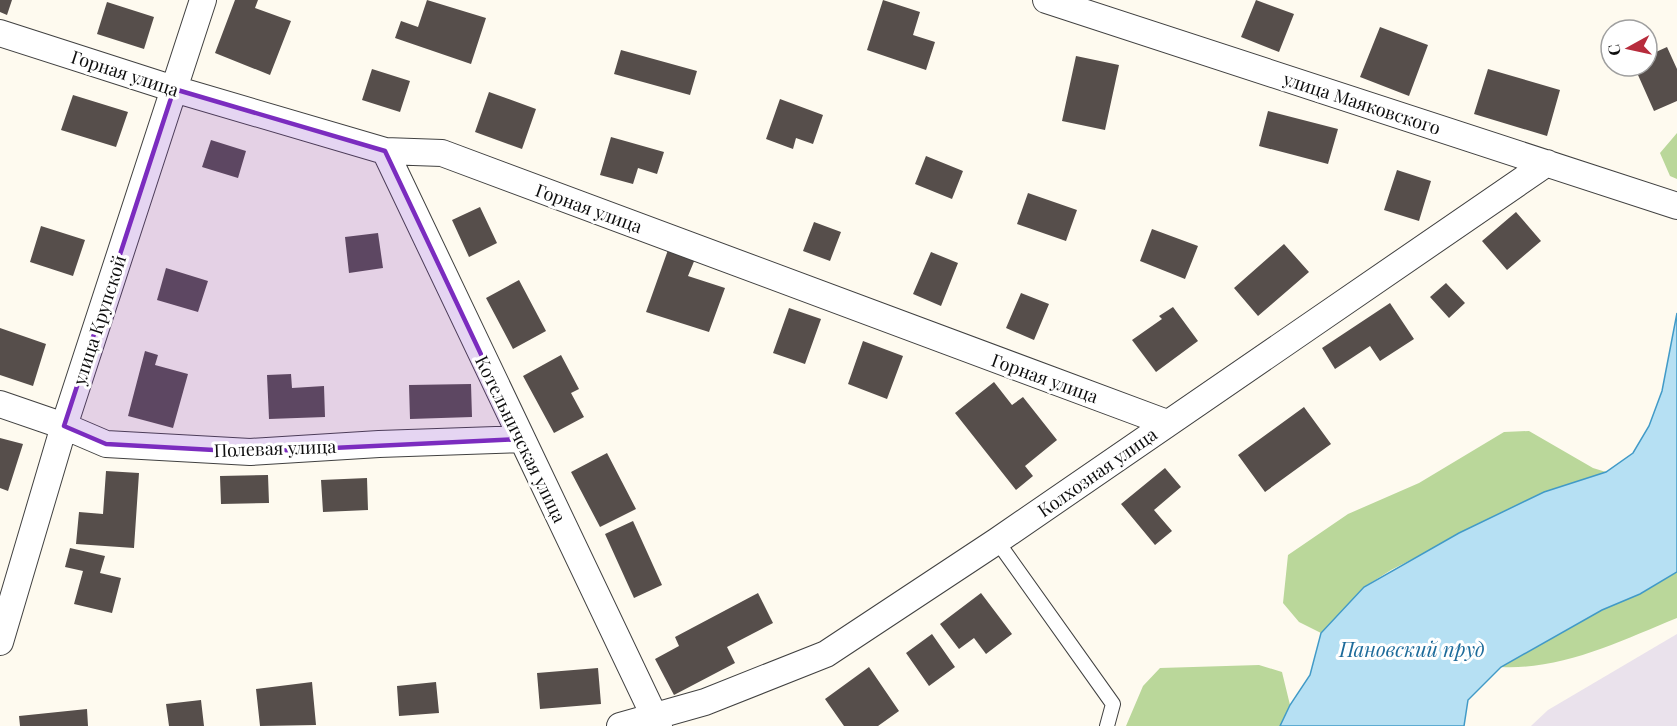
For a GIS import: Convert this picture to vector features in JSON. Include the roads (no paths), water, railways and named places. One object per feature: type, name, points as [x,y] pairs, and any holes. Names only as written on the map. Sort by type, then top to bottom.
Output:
[{"type":"street","name":"улица Крупской","points":[[0,642],[64,426],[203,0]]},
{"type":"street","name":"улица Маяковского","points":[[1046,0],[1677,206]]},
{"type":"street","name":"Горная улица","points":[[0,33],[174,89],[385,151],[442,153],[1167,423]]},
{"type":"street","name":"Котельничская улица","points":[[385,151],[658,722]]},
{"type":"street","name":"Колхозная улица","points":[[620,726],[658,722],[826,654],[997,541],[1167,423],[1341,307],[1547,163]]},
{"type":"street","name":"Полевая улица","points":[[0,404],[64,426],[106,444],[250,452],[379,444],[521,439]]},
{"type":"lane","points":[[997,541],[1113,704],[1107,726]]},
{"type":"water","name":"Пановский пруд","points":[[1677,313],[1677,572],[1640,594],[1602,610],[1501,667],[1468,700],[1464,726],[1280,726],[1290,705],[1310,675],[1321,633],[1364,587],[1459,533],[1544,492],[1606,472],[1633,453],[1649,426],[1662,391]]}]
